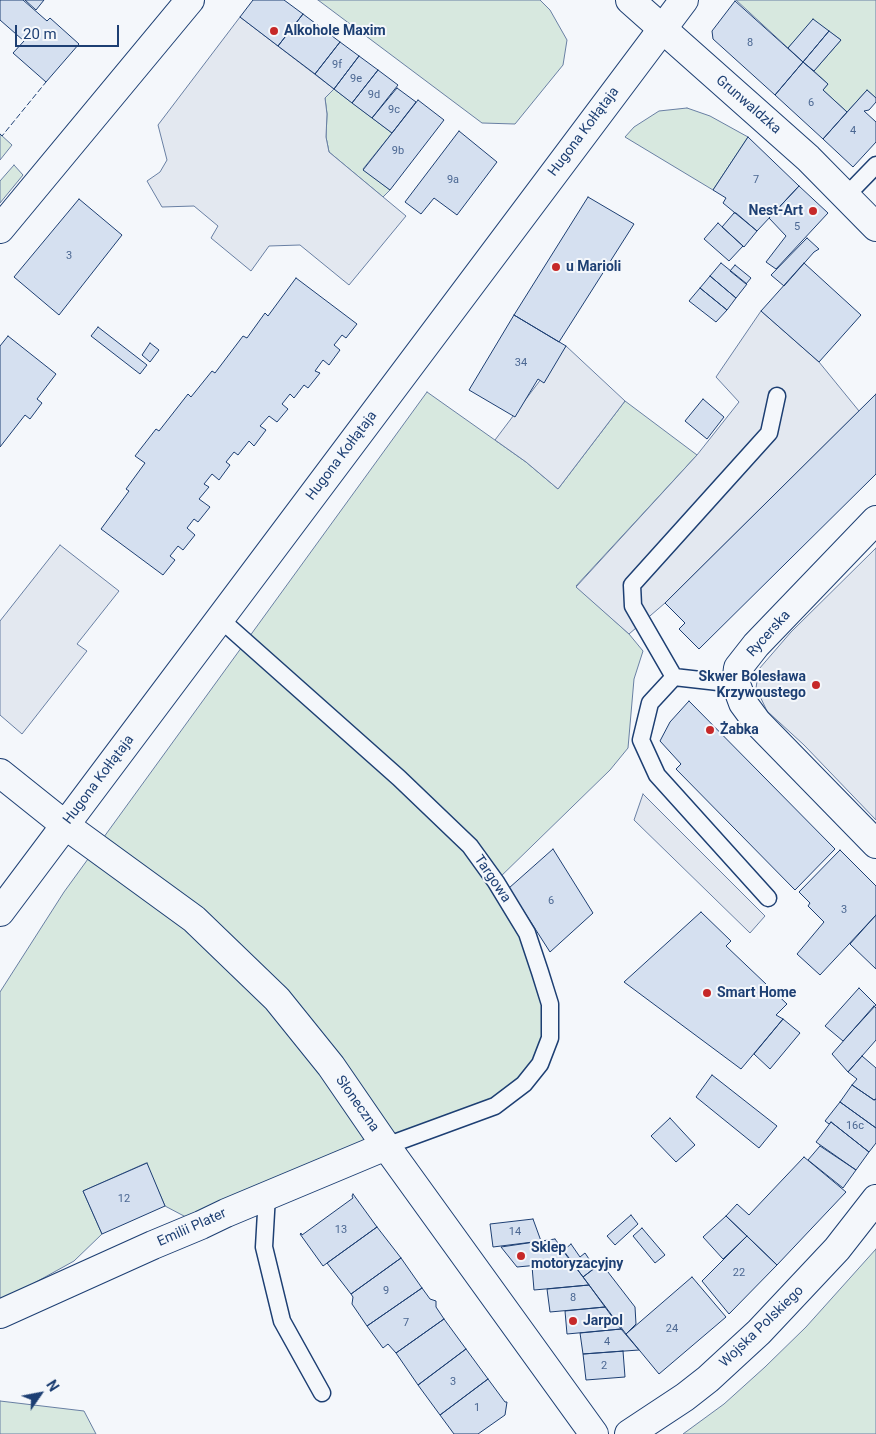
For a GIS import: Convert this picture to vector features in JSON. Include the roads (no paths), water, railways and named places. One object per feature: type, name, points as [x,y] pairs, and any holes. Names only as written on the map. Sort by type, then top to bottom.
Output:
[{"type":"street","points":[[0,228],[190,0]]},
{"type":"street","name":"Grunwaldzka","points":[[630,0],[808,158],[865,218]]},
{"type":"street","name":"Hugona Kołłątaja","points":[[0,912],[684,0]]},
{"type":"street","name":"Rycerska","points":[[736,684],[738,668],[756,645],[876,520]]},
{"type":"street","points":[[736,684],[743,703],[757,722],[876,844]]},
{"type":"street","name":"Słoneczna","points":[[0,773],[65,825],[194,919],[243,964],[277,999],[313,1042],[594,1434]]},
{"type":"street","name":"Emilii Plater","points":[[0,1314],[268,1195],[386,1146]]},
{"type":"street","name":"Wojska Polskiego","points":[[629,1434],[685,1397],[708,1379],[759,1332],[838,1249],[876,1199]]},
{"type":"lane","points":[[865,218],[876,165]]},
{"type":"lane","points":[[674,677],[633,606],[632,585],[769,433],[778,396]]},
{"type":"lane","name":"Targowa","points":[[219,618],[399,778],[470,846],[496,882],[527,933],[540,972],[550,1004],[550,1038],[540,1064],[524,1084],[495,1106],[386,1146]]},
{"type":"lane","points":[[674,677],[736,684]]},
{"type":"lane","points":[[674,677],[650,703],[641,740],[656,775],[768,898]]},
{"type":"lane","points":[[268,1195],[264,1247],[282,1321],[322,1393]]},
{"type":"place","name":"Alkohole Maxim","points":[[274,31]]},
{"type":"place","name":"Nest-Art","points":[[813,211]]},
{"type":"place","name":"u Marioli","points":[[556,267]]},
{"type":"place","name":"Skwer Bolesława Krzywoustego","points":[[816,685]]},
{"type":"place","name":"Żabka","points":[[710,730]]},
{"type":"place","name":"Smart Home","points":[[707,993]]},
{"type":"place","name":"Sklep motoryzacyjny","points":[[521,1256]]},
{"type":"place","name":"Jarpol","points":[[573,1321]]}]
